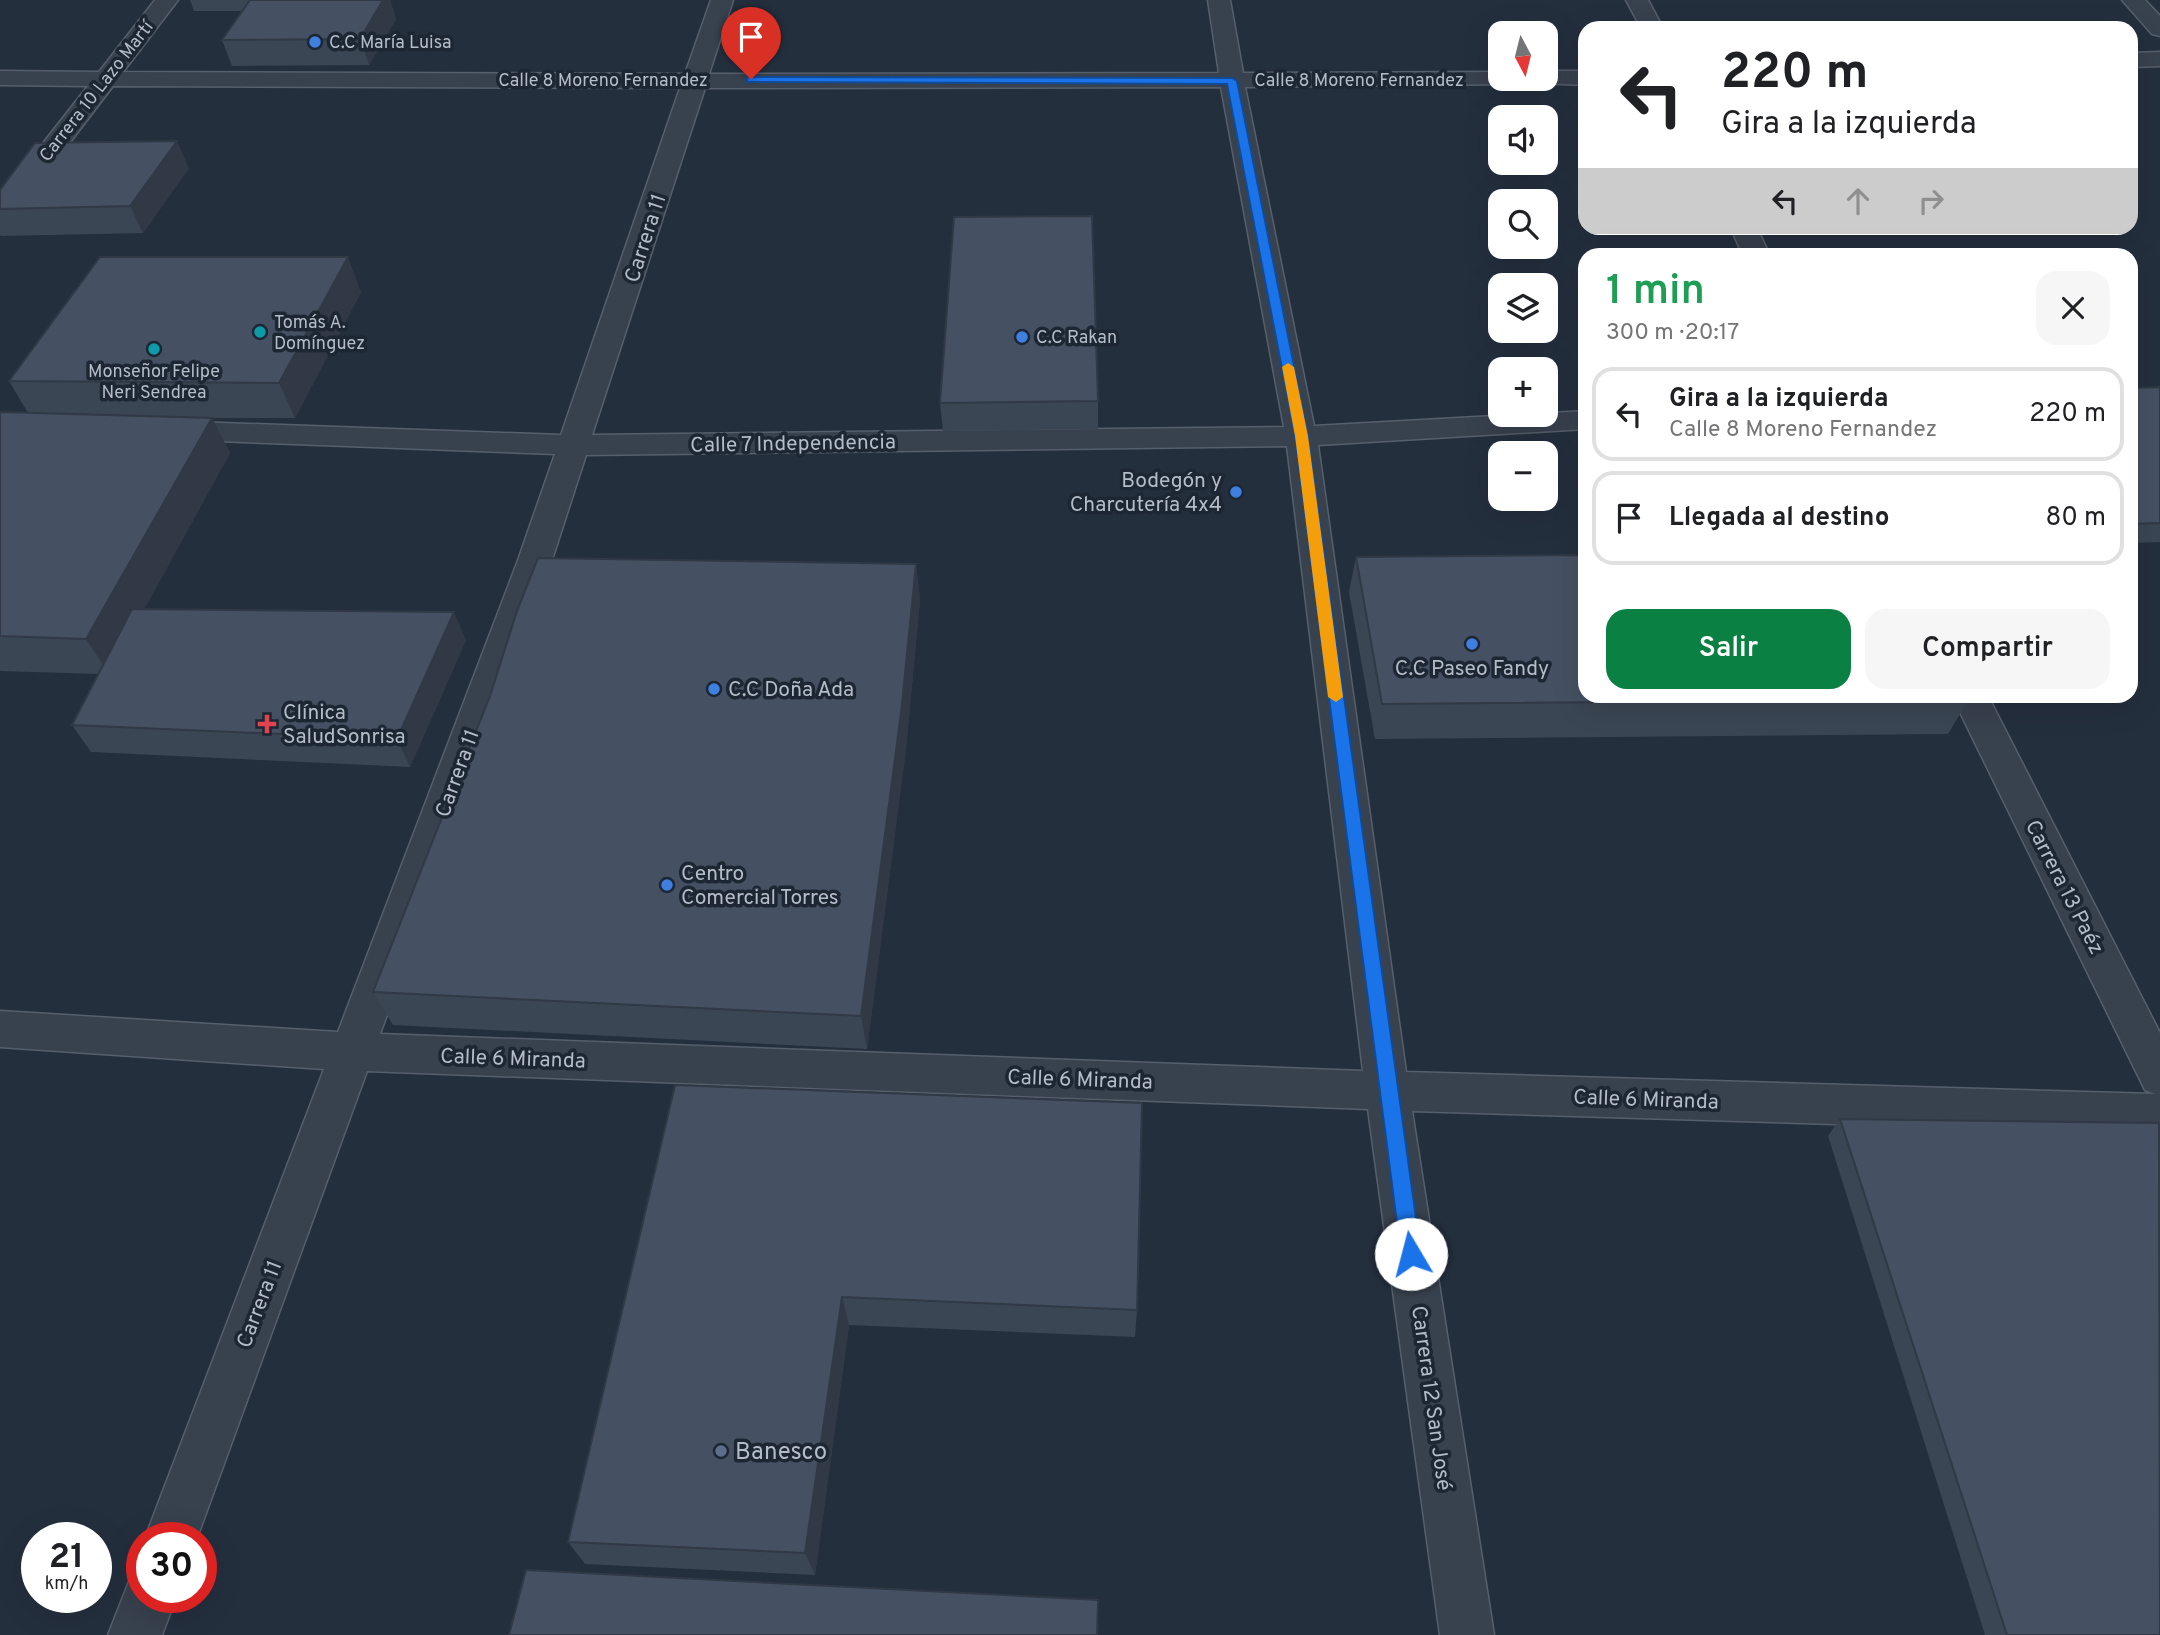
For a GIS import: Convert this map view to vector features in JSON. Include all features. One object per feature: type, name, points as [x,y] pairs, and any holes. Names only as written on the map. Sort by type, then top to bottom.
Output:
[{"type":"street","name":"Carrera 10 Lazo Martí","points":[[0,216],[167,0]]},
{"type":"street","name":"Carrera 11","points":[[177,1522],[354,1052],[576,446],[722,0]]},
{"type":"street","name":"Carrera 12 San José","points":[[1219,0],[1232,81],[1301,436],[1387,1091],[1467,1635]]},
{"type":"street","points":[[1637,0],[1648,21]]},
{"type":"street","points":[[2133,0],[2160,29]]},
{"type":"street","points":[[2138,60],[2160,59]]},
{"type":"street","name":"Calle 8 Moreno Fernandez","points":[[0,78],[373,82],[697,79],[1488,79]]},
{"type":"street","points":[[1558,78],[1578,78]]},
{"type":"street","name":"Calle 7 Independencia","points":[[137,429],[576,446],[1301,436],[1578,420]]},
{"type":"street","name":"Carrera 13 Paéz","points":[[1973,703],[2160,1077]]},
{"type":"street","name":"Calle 6 Miranda","points":[[0,1028],[354,1052],[1387,1091],[2160,1114]]},
{"type":"street","points":[[135,1635],[143,1613]]},
{"type":"building","points":[[250,0],[383,0],[360,39],[222,40]]},
{"type":"building","points":[[177,141],[130,206],[0,209],[0,190],[35,143]]},
{"type":"building","name":"C.C Rakan","points":[[1092,216],[1098,401],[940,403],[954,217]]},
{"type":"building","points":[[100,257],[348,257],[279,383],[9,381]]},
{"type":"building","points":[[2160,387],[2160,523],[2138,524],[2138,388]]},
{"type":"building","points":[[0,412],[212,418],[86,639],[0,636]]},
{"type":"building","points":[[1578,555],[1578,702],[1382,704],[1356,557]]},
{"type":"building","points":[[538,558],[916,564],[901,713],[861,1016],[373,992],[490,696],[517,611]]},
{"type":"building","name":"Clínica SaludSonrisa","points":[[132,609],[454,612],[397,739],[72,725]]},
{"type":"building","name":"Banesco","points":[[675,1085],[1142,1103],[1137,1310],[842,1297],[805,1553],[568,1542]]},
{"type":"building","points":[[1840,1119],[2159,1123],[2160,1635],[2007,1635]]},
{"type":"building","points":[[526,1570],[1098,1600],[1097,1635],[509,1635]]},
{"type":"slow traffic","points":[[1288,367],[1301,436],[1336,697]]},
{"type":"place","name":"C.C María Luisa","points":[[315,42]]},
{"type":"place","name":"Tomás A. Domínguez","points":[[260,332]]},
{"type":"place","name":"C.C Rakan","points":[[1022,337]]},
{"type":"place","name":"Monseñor Felipe Neri Sendrea","points":[[154,349]]},
{"type":"place","name":"Bodegón y Charcutería 4x4","points":[[1236,492]]},
{"type":"place","name":"C.C Paseo Fandy","points":[[1472,644]]},
{"type":"place","name":"C.C Doña Ada","points":[[714,689]]},
{"type":"place","name":"Clínica SaludSonrisa","points":[[267,724]]},
{"type":"place","name":"Centro Comercial Torres","points":[[667,885]]},
{"type":"place","name":"Banesco","points":[[721,1451]]},
{"type":"route","points":[[751,79],[1232,81],[1301,436],[1411,1254]]}]
